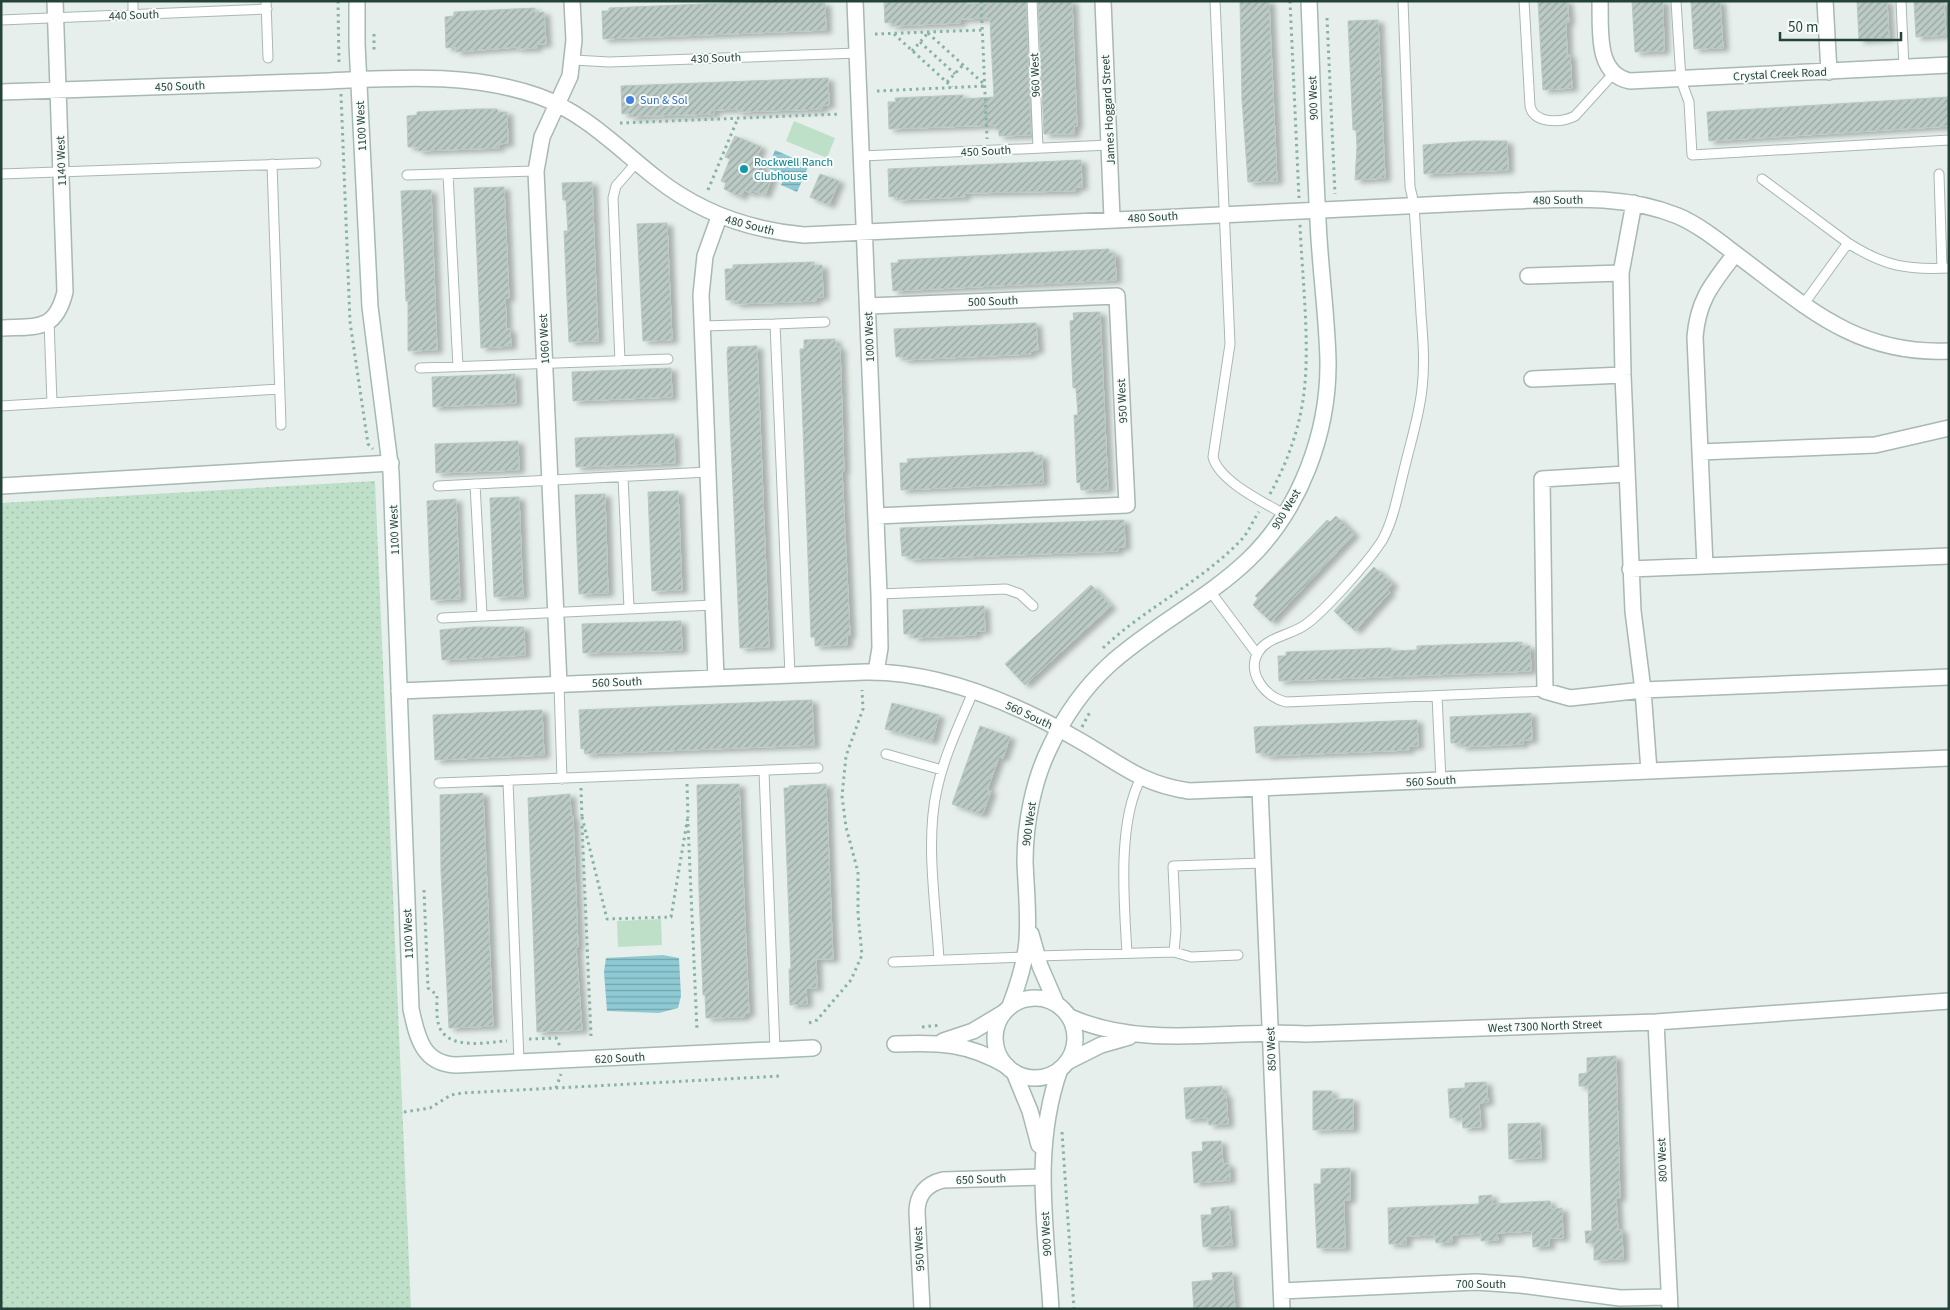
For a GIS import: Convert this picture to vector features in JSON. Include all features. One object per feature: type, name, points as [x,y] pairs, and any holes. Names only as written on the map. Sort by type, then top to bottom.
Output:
[{"type":"street","name":"1140 West","points":[[52,320],[61,309],[65,292],[55,1]]},
{"type":"street","name":"1100 West","points":[[357,1],[370,307],[391,463],[411,1009],[419,1043],[428,1055]]},
{"type":"street","name":"1060 West","points":[[559,684],[536,170],[542,137],[570,76],[574,60],[572,1]]},
{"type":"street","name":"1000 West","points":[[855,1],[866,232],[879,594],[880,648],[876,672]]},
{"type":"street","name":"James Hoggard Street","points":[[1103,1],[1112,218]]},
{"type":"street","name":"900 West","points":[[1056,1003],[1031,956],[1028,921],[1025,854],[1028,822],[1044,759],[1059,730],[1089,685],[1108,666],[1129,648],[1210,592],[1250,558],[1266,541],[1298,490],[1314,453],[1324,410],[1328,360],[1317,209],[1309,1]]},
{"type":"street","points":[[1600,1],[1604,59],[1613,74]]},
{"type":"street","points":[[1825,1],[1829,72]]},
{"type":"street","name":"Crystal Creek Road","points":[[1613,74],[1623,80],[1638,82],[1949,65]]},
{"type":"street","name":"480 South","points":[[359,80],[468,79],[510,87],[540,96],[589,124],[679,195],[719,217],[783,233],[866,232],[1414,204],[1600,199],[1634,203],[1678,216],[1709,234],[1834,326],[1869,341],[1904,349],[1949,351]]},
{"type":"street","name":"450 South","points":[[1,92],[359,80]]},
{"type":"street","points":[[1634,203],[1621,273],[1623,375],[1630,569],[1633,612],[1644,690],[1649,771]]},
{"type":"street","points":[[716,678],[702,326],[703,270],[709,241],[719,217]]},
{"type":"street","points":[[1705,566],[1695,338],[1696,315],[1704,297],[1736,254]]},
{"type":"street","points":[[1528,276],[1621,273]]},
{"type":"street","name":"500 South","points":[[868,306],[1117,296]]},
{"type":"street","name":"950 West","points":[[876,516],[1127,505],[1117,296]]},
{"type":"street","points":[[1,328],[40,325],[52,320]]},
{"type":"street","points":[[1532,379],[1623,375]]},
{"type":"street","points":[[1700,452],[1875,445],[1949,428]]},
{"type":"street","points":[[1,486],[391,463]]},
{"type":"street","points":[[1626,474],[1542,479],[1545,691],[1570,698],[1644,690],[1949,677]]},
{"type":"street","points":[[1630,569],[1949,556]]},
{"type":"street","name":"560 South","points":[[399,691],[876,672],[931,679],[973,692],[1030,714],[1076,738],[1141,778],[1159,785],[1189,791],[1949,758]]},
{"type":"street","name":"850 West","points":[[1260,789],[1282,1309]]},
{"type":"street","points":[[1010,1069],[997,1050],[996,1030],[1031,956]]},
{"type":"street","points":[[895,1044],[936,1042],[973,1031],[1019,1001],[1038,997],[1056,1003],[1070,1017],[1076,1035],[1072,1054],[1064,1066],[1043,1077],[1033,1078],[1010,1069],[978,1052],[936,1042]]},
{"type":"street","name":"West 7300 North Street","points":[[1070,1017],[1104,1030],[1141,1035],[1270,1032],[1306,1034],[1656,1022],[1949,1001]]},
{"type":"street","name":"800 West","points":[[1656,1022],[1669,1303]]},
{"type":"street","name":"West 7300 North Street","points":[[1064,1066],[1101,1045],[1141,1035]]},
{"type":"street","name":"620 South","points":[[428,1055],[448,1065],[813,1048]]},
{"type":"street","name":"900 West","points":[[1051,1309],[1042,1158],[1048,1110],[1064,1066]]},
{"type":"street","name":"900 West","points":[[1010,1069],[1030,1112],[1042,1158]]},
{"type":"street","name":"650 South","points":[[923,1191],[943,1180],[1043,1177]]},
{"type":"street","name":"950 West","points":[[922,1309],[917,1212],[919,1197],[923,1191]]},
{"type":"street","name":"700 South","points":[[1281,1291],[1476,1282],[1520,1285],[1669,1303]]},
{"type":"lane","points":[[133,1],[133,15]]},
{"type":"lane","name":"960 West","points":[[1032,1],[1038,148]]},
{"type":"lane","points":[[1215,1],[1230,344],[1213,457],[1215,464],[1224,476],[1284,514]]},
{"type":"lane","points":[[1403,1],[1410,187],[1414,204],[1424,374],[1420,406],[1393,516],[1383,538],[1370,557],[1313,618],[1296,630],[1265,644],[1257,654],[1255,668],[1261,687],[1272,697],[1293,702],[1545,691]]},
{"type":"lane","points":[[1524,1],[1530,106],[1532,113],[1536,117],[1546,120],[1575,116],[1613,74]]},
{"type":"lane","points":[[1676,1],[1680,80],[1689,102],[1692,155],[1949,140]]},
{"type":"lane","points":[[1901,1],[1904,68]]},
{"type":"lane","name":"440 South","points":[[1,20],[133,15],[266,5]]},
{"type":"lane","points":[[266,5],[268,58]]},
{"type":"lane","name":"430 South","points":[[574,60],[609,62],[858,53]]},
{"type":"lane","name":"450 South","points":[[862,156],[1109,145]]},
{"type":"lane","points":[[620,361],[613,198],[616,186],[637,162]]},
{"type":"lane","points":[[1,174],[316,163]]},
{"type":"lane","points":[[272,164],[281,425]]},
{"type":"lane","points":[[407,175],[536,170]]},
{"type":"lane","points":[[448,174],[458,367]]},
{"type":"lane","points":[[1762,180],[1870,257],[1889,265],[1907,269],[1946,268],[1939,174]]},
{"type":"lane","points":[[1804,305],[1848,243]]},
{"type":"lane","points":[[52,320],[52,403]]},
{"type":"lane","points":[[702,326],[825,322]]},
{"type":"lane","points":[[775,324],[790,674]]},
{"type":"lane","points":[[420,368],[668,359]]},
{"type":"lane","points":[[1,406],[280,390]]},
{"type":"lane","points":[[438,486],[550,482],[708,472]]},
{"type":"lane","points":[[623,477],[628,608]]},
{"type":"lane","points":[[475,484],[482,615]]},
{"type":"lane","points":[[879,594],[1006,589],[1020,594],[1033,606]]},
{"type":"lane","points":[[1210,592],[1257,654]]},
{"type":"lane","points":[[442,618],[713,605]]},
{"type":"lane","points":[[559,684],[562,778]]},
{"type":"lane","points":[[938,960],[932,822],[942,770],[973,692]]},
{"type":"lane","points":[[1437,696],[1441,780]]},
{"type":"lane","points":[[886,754],[942,770]]},
{"type":"lane","points":[[439,783],[818,768]]},
{"type":"lane","points":[[764,771],[775,1050]]},
{"type":"lane","points":[[1127,953],[1124,856],[1131,806],[1135,789],[1141,778]]},
{"type":"lane","points":[[508,781],[519,1062]]},
{"type":"lane","points":[[1174,952],[1176,930],[1173,866],[1263,863]]},
{"type":"lane","points":[[893,962],[1174,952],[1191,957],[1238,955]]},
{"type":"path","points":[[338,1],[339,54]]},
{"type":"path","points":[[981,1],[987,140]]},
{"type":"path","points":[[1102,648],[1223,558],[1244,536],[1265,503],[1292,446],[1303,399],[1305,351],[1290,1]]},
{"type":"path","points":[[1326,11],[1335,208]]},
{"type":"path","points":[[875,34],[982,30]]},
{"type":"path","points":[[912,51],[928,33]]},
{"type":"path","points":[[928,33],[985,85]]},
{"type":"path","points":[[894,34],[953,88]]},
{"type":"path","points":[[920,42],[955,74]]},
{"type":"path","points":[[947,82],[963,65]]},
{"type":"path","points":[[877,91],[985,85]]},
{"type":"path","points":[[341,106],[349,312],[368,444]]},
{"type":"path","points":[[620,123],[840,114]]},
{"type":"path","points":[[708,190],[738,118]]},
{"type":"path","points":[[809,1023],[817,1020],[851,980],[859,967],[862,955],[858,914],[858,872],[846,827],[842,796],[846,756],[863,708],[862,690]]},
{"type":"path","points":[[1076,738],[1095,705]]},
{"type":"path","points":[[686,774],[697,1030]]},
{"type":"path","points":[[581,778],[591,1036]]},
{"type":"path","points":[[582,817],[607,919],[671,917],[688,816]]},
{"type":"path","points":[[437,995],[439,1028],[447,1037],[460,1042],[556,1038]]},
{"type":"path","points":[[917,1043],[917,1035],[922,1027],[950,1024]]},
{"type":"path","points":[[404,1112],[430,1108],[450,1095],[462,1093],[781,1076]]},
{"type":"path","points":[[1062,1126],[1074,1309]]},
{"type":"green space","points":[[794,121],[835,138],[827,158],[786,141]]},
{"type":"green space","points":[[375,481],[411,1309],[1,1309],[1,503]]},
{"type":"green space","points":[[661,919],[662,945],[618,947],[617,921]]},
{"type":"water","points":[[775,150],[809,165],[797,192],[781,185],[785,175],[768,168]]},
{"type":"water","points":[[663,955],[679,958],[681,996],[678,1008],[659,1013],[607,1011],[604,972],[606,958]]},
{"type":"building","points":[[771,1],[825,3],[826,30],[603,39],[602,11],[609,11],[609,8]]},
{"type":"building","points":[[884,1],[966,1],[967,4],[1026,1],[1031,135],[999,136],[999,129],[995,129],[995,125],[889,129],[888,102],[896,102],[895,98],[963,95],[963,99],[994,97],[990,18],[960,19],[960,23],[892,26],[892,22],[885,23]]},
{"type":"building","points":[[1038,1],[1072,1],[1077,126],[1074,126],[1074,134],[1044,134]]},
{"type":"building","points":[[1240,1],[1269,1],[1277,181],[1248,182],[1242,100]]},
{"type":"building","points":[[1538,1],[1567,1],[1569,22],[1566,22],[1567,55],[1570,55],[1572,88],[1543,90]]},
{"type":"building","points":[[1632,1],[1663,1],[1664,51],[1635,52]]},
{"type":"building","points":[[1691,1],[1720,1],[1723,48],[1694,49]]},
{"type":"building","points":[[1857,1],[1887,1],[1889,38],[1859,40]]},
{"type":"building","points":[[1914,1],[1944,1],[1946,35],[1916,37]]},
{"type":"building","points":[[535,8],[535,13],[544,12],[546,44],[536,44],[537,48],[517,49],[517,47],[456,52],[456,47],[446,48],[445,17],[454,16],[454,12]]},
{"type":"building","points":[[1378,20],[1385,178],[1355,180],[1357,146],[1356,130],[1353,130],[1348,21]]},
{"type":"building","points":[[828,78],[829,105],[822,105],[822,109],[738,112],[738,109],[714,110],[714,114],[630,117],[629,113],[622,114],[621,86]]},
{"type":"building","points":[[1948,97],[1949,126],[1709,141],[1707,112]]},
{"type":"building","points":[[497,109],[498,112],[507,112],[508,143],[499,144],[499,148],[418,151],[418,147],[408,147],[407,116],[417,115],[417,112]]},
{"type":"building","name":"Rockwell Ranch Clubhouse","points":[[735,136],[761,147],[755,162],[764,166],[761,172],[772,177],[765,195],[754,191],[753,194],[744,190],[741,197],[724,189],[726,183],[721,181],[730,159],[725,157]]},
{"type":"building","points":[[1473,141],[1507,141],[1508,170],[1424,174],[1423,145]]},
{"type":"building","points":[[1081,160],[1082,187],[1075,187],[1075,191],[964,193],[965,197],[897,200],[897,196],[889,197],[888,169]]},
{"type":"building","points":[[820,174],[839,181],[829,205],[810,197]]},
{"type":"building","points":[[592,182],[598,341],[569,342],[564,231],[568,231],[566,200],[563,200],[562,183]]},
{"type":"building","points":[[504,187],[509,298],[505,298],[506,329],[510,329],[511,346],[481,348],[474,188]]},
{"type":"building","points":[[431,190],[437,350],[408,351],[408,301],[406,301],[401,191]]},
{"type":"building","points":[[667,223],[672,340],[643,341],[637,224]]},
{"type":"building","points":[[1109,249],[1109,253],[1115,253],[1116,280],[893,291],[891,263],[898,263],[898,260]]},
{"type":"building","points":[[814,262],[814,266],[822,265],[823,297],[816,297],[816,301],[735,304],[735,300],[726,300],[725,269],[733,269],[733,265]]},
{"type":"building","points":[[1100,312],[1108,489],[1081,490],[1080,482],[1077,483],[1074,415],[1078,415],[1076,388],[1073,388],[1070,321],[1074,320],[1073,313]]},
{"type":"building","points":[[1036,323],[1038,350],[1030,351],[1031,354],[903,360],[903,356],[896,357],[894,329]]},
{"type":"building","points":[[835,339],[836,347],[840,347],[844,471],[842,471],[850,635],[847,636],[847,645],[815,646],[815,637],[811,637],[800,349],[804,349],[804,340]]},
{"type":"building","points":[[757,346],[769,647],[740,648],[727,353],[728,347]]},
{"type":"building","points":[[671,368],[672,397],[573,401],[572,372]]},
{"type":"building","points":[[515,374],[516,403],[433,407],[432,377]]},
{"type":"building","points":[[674,434],[675,463],[576,467],[575,438]]},
{"type":"building","points":[[518,441],[519,470],[436,473],[435,444]]},
{"type":"building","points":[[1034,452],[1034,456],[1042,455],[1043,483],[901,490],[900,463],[908,463],[907,459]]},
{"type":"building","points":[[678,491],[682,590],[652,591],[648,492]]},
{"type":"building","points":[[605,494],[608,593],[579,594],[575,495]]},
{"type":"building","points":[[519,497],[523,596],[494,597],[490,498]]},
{"type":"building","points":[[456,499],[460,599],[431,600],[427,501]]},
{"type":"building","points":[[1336,516],[1354,534],[1271,622],[1253,605],[1258,598],[1255,596],[1327,520],[1330,522]]},
{"type":"building","points":[[1124,520],[1125,547],[1118,547],[1118,551],[909,559],[909,556],[902,556],[900,528]]},
{"type":"building","points":[[1374,567],[1393,584],[1387,590],[1390,592],[1355,631],[1334,611]]},
{"type":"building","points":[[1091,585],[1111,606],[1025,685],[1005,664]]},
{"type":"building","points":[[984,606],[985,631],[976,631],[976,635],[913,638],[913,634],[904,634],[903,610]]},
{"type":"building","points":[[681,621],[682,650],[583,653],[582,624]]},
{"type":"building","points":[[473,627],[524,627],[525,655],[442,660],[440,630]]},
{"type":"building","points":[[1522,642],[1522,646],[1530,646],[1531,671],[1279,681],[1278,656],[1286,656],[1286,652],[1391,648],[1391,651],[1417,650],[1417,646]]},
{"type":"building","points":[[812,700],[814,745],[585,754],[584,748],[581,749],[579,710]]},
{"type":"building","points":[[892,703],[939,715],[932,741],[885,729]]},
{"type":"building","points":[[542,710],[544,755],[435,760],[433,715]]},
{"type":"building","points":[[1531,713],[1532,740],[1523,740],[1523,744],[1461,747],[1461,743],[1451,743],[1450,717]]},
{"type":"building","points":[[1417,720],[1418,746],[1409,746],[1409,750],[1265,756],[1265,753],[1256,753],[1254,727]]},
{"type":"building","points":[[980,726],[1010,737],[1003,758],[999,757],[987,790],[991,791],[983,813],[979,814],[952,804]]},
{"type":"building","points":[[739,784],[749,1013],[744,1014],[744,1017],[706,1018],[705,995],[703,995],[697,785]]},
{"type":"building","points":[[826,784],[833,959],[816,959],[817,988],[806,988],[807,1004],[790,1005],[789,969],[791,969],[784,788],[789,788],[789,786]]},
{"type":"building","points":[[483,793],[493,1026],[449,1028],[441,872],[440,795]]},
{"type":"building","points":[[570,794],[571,816],[573,816],[578,947],[576,947],[582,1030],[537,1032],[528,798]]},
{"type":"building","points":[[1616,1056],[1620,1198],[1616,1198],[1618,1230],[1622,1230],[1623,1259],[1594,1260],[1594,1243],[1586,1243],[1585,1231],[1592,1231],[1588,1086],[1579,1086],[1579,1074],[1587,1073],[1587,1058]]},
{"type":"building","points":[[1486,1082],[1488,1102],[1479,1103],[1481,1127],[1463,1128],[1462,1117],[1450,1118],[1448,1089],[1465,1088],[1465,1083]]},
{"type":"building","points":[[1222,1086],[1222,1094],[1226,1094],[1228,1124],[1209,1125],[1208,1118],[1186,1119],[1184,1088]]},
{"type":"building","points":[[1313,1091],[1332,1091],[1332,1099],[1353,1099],[1353,1129],[1313,1130]]},
{"type":"building","points":[[1540,1123],[1541,1158],[1509,1159],[1508,1124]]},
{"type":"building","points":[[1221,1141],[1223,1164],[1229,1164],[1230,1180],[1194,1183],[1192,1152],[1203,1151],[1202,1142]]},
{"type":"building","points":[[1350,1168],[1350,1200],[1344,1200],[1345,1248],[1317,1248],[1314,1184],[1321,1184],[1321,1169]]},
{"type":"building","points":[[1492,1195],[1492,1204],[1550,1201],[1551,1209],[1562,1208],[1563,1238],[1549,1238],[1549,1246],[1533,1247],[1532,1231],[1497,1233],[1498,1240],[1481,1241],[1481,1233],[1452,1235],[1452,1242],[1436,1243],[1435,1235],[1406,1236],[1406,1244],[1389,1244],[1388,1208],[1479,1204],[1479,1196]]},
{"type":"building","points":[[1229,1206],[1232,1245],[1203,1247],[1201,1215],[1212,1215],[1211,1208]]},
{"type":"building","points":[[1232,1272],[1235,1309],[1194,1309],[1192,1282],[1213,1280],[1212,1273]]},
{"type":"place","name":"Sun & Sol","points":[[630,100]]},
{"type":"place","name":"Rockwell Ranch Clubhouse","points":[[744,169]]}]
